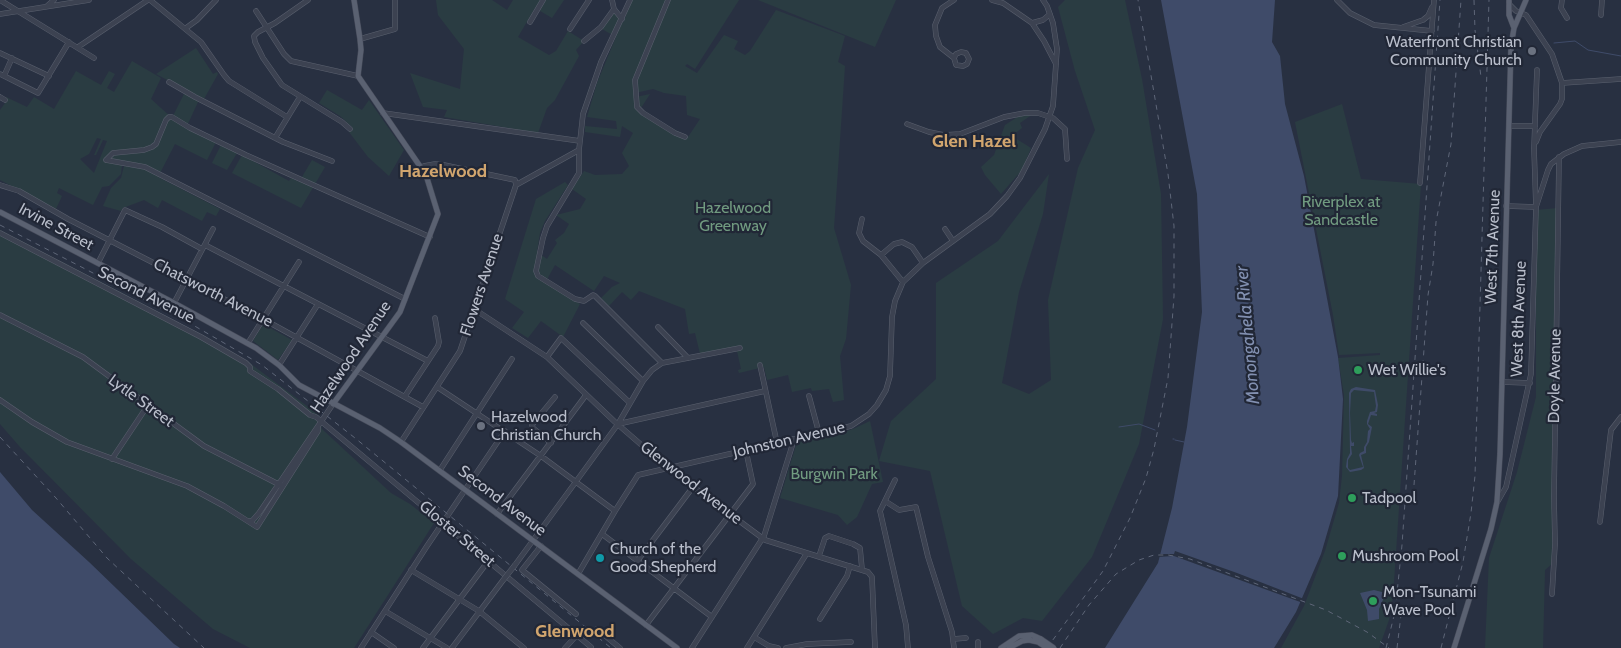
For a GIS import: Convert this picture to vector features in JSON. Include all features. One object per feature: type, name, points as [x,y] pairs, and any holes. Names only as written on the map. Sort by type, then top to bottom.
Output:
[{"type":"main road","points":[[354,0],[361,50],[358,76]]},
{"type":"main road","points":[[1509,0],[1509,15],[1514,28]]},
{"type":"main road","points":[[1521,13],[1526,0]]},
{"type":"main road","name":"West 7th Avenue","points":[[1497,502],[1511,46],[1514,28],[1521,13]]},
{"type":"main road","name":"Hazelwood Avenue","points":[[333,404],[400,312],[438,214],[426,174],[358,76]]},
{"type":"main road","name":"Irvine Street","points":[[0,212],[248,343],[279,365],[294,382],[303,388]]},
{"type":"main road","name":"Second Avenue","points":[[303,388],[380,428],[402,442],[677,648]]},
{"type":"main road","name":"West 8th Avenue","points":[[1454,648],[1491,529],[1497,502]]},
{"type":"main road","points":[[1001,648],[1019,636],[1032,635],[1054,648]]},
{"type":"main road","points":[[1009,648],[1022,641],[1034,640],[1040,640],[1047,648]]},
{"type":"street","points":[[0,0],[94,58]]},
{"type":"street","points":[[46,6],[54,0]]},
{"type":"street","points":[[0,14],[89,0]]},
{"type":"street","points":[[78,47],[149,0],[202,42],[229,81],[287,117]]},
{"type":"street","points":[[186,28],[197,20],[216,0]]},
{"type":"street","points":[[308,0],[254,36],[263,58],[282,85],[350,128]]},
{"type":"street","points":[[360,39],[395,29],[395,0]]},
{"type":"street","points":[[530,22],[543,0]]},
{"type":"street","points":[[570,29],[588,0]]},
{"type":"street","points":[[612,0],[614,10],[622,18]]},
{"type":"street","points":[[630,0],[594,81],[583,114],[579,150],[580,173],[547,226],[536,271],[538,276],[575,299],[584,301],[593,295],[662,363]]},
{"type":"street","points":[[668,0],[635,80],[637,107],[675,134],[685,137]]},
{"type":"street","points":[[954,0],[942,8],[935,25],[940,47],[954,58]]},
{"type":"street","points":[[992,0],[1003,3],[1032,23],[1057,66]]},
{"type":"street","name":"Johnston Avenue","points":[[578,574],[636,476],[851,426],[862,420],[877,405],[886,390],[890,375],[892,317],[895,301],[903,282],[923,263],[990,214],[1007,196],[1020,178],[1045,129],[1053,106],[1057,49],[1050,14],[1043,0]]},
{"type":"street","points":[[1337,0],[1350,13],[1367,22],[1432,31]]},
{"type":"street","points":[[1420,183],[1434,0]]},
{"type":"street","points":[[1509,0],[1512,8],[1526,15],[1552,54],[1562,83],[1562,99],[1560,104],[1540,132],[1534,148]]},
{"type":"street","points":[[1562,0],[1561,8],[1567,18]]},
{"type":"street","points":[[1601,15],[1602,0]]},
{"type":"street","points":[[1401,28],[1423,20],[1433,6]]},
{"type":"street","points":[[584,41],[601,27],[614,10]]},
{"type":"street","points":[[256,11],[284,54],[292,61],[358,76]]},
{"type":"street","points":[[1032,23],[1043,20],[1050,14]]},
{"type":"street","points":[[12,58],[2,75],[38,93],[68,42]]},
{"type":"street","points":[[0,53],[49,76]]},
{"type":"street","name":"West 8th Avenue","points":[[1497,502],[1506,487],[1530,383],[1536,207],[1534,148],[1537,70]]},
{"type":"street","points":[[1562,83],[1621,79]]},
{"type":"street","points":[[169,82],[275,138],[323,159],[332,161]]},
{"type":"street","points":[[275,138],[300,97]]},
{"type":"street","points":[[907,124],[944,135],[969,132],[1004,117],[1025,113],[1038,113],[1049,116],[1059,122],[1065,129],[1067,159]]},
{"type":"street","points":[[384,114],[580,142]]},
{"type":"street","points":[[405,299],[146,167],[106,160],[113,153],[144,150],[152,147],[156,144],[166,120],[168,117],[172,117],[190,128],[246,155],[430,236]]},
{"type":"street","points":[[1509,126],[1535,126]]},
{"type":"street","points":[[1506,206],[1536,207],[1545,176],[1551,164],[1576,148],[1621,142]]},
{"type":"street","points":[[422,168],[435,164],[444,165],[515,180],[516,185],[579,150]]},
{"type":"street","name":"Doyle Avenue","points":[[1552,594],[1555,544],[1559,158]]},
{"type":"street","name":"Chatsworth Avenue","points":[[0,185],[19,191],[263,319],[424,408]]},
{"type":"street","name":"Flowers Avenue","points":[[402,442],[460,351],[516,185]]},
{"type":"street","points":[[98,263],[125,210],[283,285],[428,361]]},
{"type":"street","points":[[862,219],[859,233],[863,241],[880,255],[903,282]]},
{"type":"street","points":[[174,303],[213,228]]},
{"type":"street","points":[[946,229],[954,240]]},
{"type":"street","name":"Second Avenue","points":[[0,233],[201,337],[246,363],[250,367],[250,371],[322,422]]},
{"type":"street","points":[[880,255],[894,244],[902,242],[912,247],[923,263]]},
{"type":"street","points":[[248,343],[299,262]]},
{"type":"street","points":[[279,365],[318,304]]},
{"type":"street","name":"Glenwood Avenue","points":[[474,309],[547,357],[586,395],[668,468],[763,539],[862,569]]},
{"type":"street","name":"Lytle Street","points":[[0,315],[83,357],[204,446],[281,485]]},
{"type":"street","points":[[405,396],[439,342],[435,318]]},
{"type":"street","points":[[583,323],[643,381]]},
{"type":"street","points":[[658,327],[688,358]]},
{"type":"street","points":[[547,357],[561,338],[630,403]]},
{"type":"street","points":[[452,648],[618,424],[643,381],[652,370],[662,363],[740,348]]},
{"type":"street","points":[[440,470],[512,359]]},
{"type":"street","points":[[760,365],[777,442]]},
{"type":"street","points":[[1502,382],[1530,383]]},
{"type":"street","points":[[437,387],[541,456],[615,511]]},
{"type":"street","points":[[618,424],[765,390]]},
{"type":"street","points":[[497,514],[586,395]]},
{"type":"street","points":[[551,443],[532,426],[555,396]]},
{"type":"street","points":[[809,396],[819,433]]},
{"type":"street","points":[[0,400],[32,422],[67,442],[186,486],[204,494],[250,521]]},
{"type":"street","name":"Hazelwood Avenue","points":[[281,485],[258,525],[254,526],[250,521],[257,517],[281,485],[318,431],[333,404]]},
{"type":"street","points":[[112,459],[148,405]]},
{"type":"street","points":[[1600,522],[1611,430],[1621,417]]},
{"type":"street","name":"Gloster Street","points":[[322,422],[591,647]]},
{"type":"street","points":[[361,648],[443,522],[505,432]]},
{"type":"street","points":[[692,648],[763,539],[793,443],[792,439]]},
{"type":"street","points":[[646,625],[753,484],[746,451]]},
{"type":"street","points":[[895,480],[880,511],[906,625],[908,648]]},
{"type":"street","points":[[638,560],[693,486]]},
{"type":"street","points":[[885,500],[899,510],[916,507],[954,648]]},
{"type":"street","points":[[602,534],[712,617]]},
{"type":"street","points":[[819,556],[825,539],[828,536],[860,548],[862,569],[872,577],[875,648]]},
{"type":"street","points":[[540,546],[522,570],[576,614]]},
{"type":"street","points":[[747,648],[807,553]]},
{"type":"street","points":[[423,648],[489,560]]},
{"type":"street","points":[[820,619],[847,576],[850,566]]},
{"type":"street","points":[[411,570],[480,611],[524,648]]},
{"type":"street","points":[[385,611],[447,648]]},
{"type":"street","points":[[597,629],[620,648]]},
{"type":"street","points":[[371,632],[394,648]]},
{"type":"street","points":[[565,648],[577,635]]},
{"type":"street","points":[[754,636],[769,646],[778,648]]},
{"type":"street","points":[[953,639],[966,638]]},
{"type":"street","points":[[786,648],[807,644],[850,642]]},
{"type":"green space","points":[[436,0],[492,0],[507,10],[513,0],[564,0],[552,18],[535,8],[518,37],[549,55],[556,51],[568,31],[584,41],[576,50],[579,56],[555,100],[547,108],[538,133],[444,117],[447,110],[423,107],[410,73],[460,89],[464,49],[438,15]]},
{"type":"green space","name":"Hazelwood Greenway","points":[[632,0],[739,0],[695,69],[687,64],[685,66],[697,73],[724,35],[738,41],[734,49],[745,55],[750,51],[776,10],[845,36],[838,62],[845,66],[834,228],[851,285],[846,339],[840,356],[844,400],[833,402],[829,389],[812,391],[811,388],[792,392],[788,375],[767,380],[764,367],[739,373],[738,370],[741,369],[737,351],[701,358],[695,333],[689,334],[685,309],[639,291],[631,300],[622,292],[609,306],[601,298],[612,287],[620,283],[604,276],[594,291],[555,265],[545,283],[580,304],[563,337],[541,321],[528,338],[512,328],[524,312],[505,299],[536,199],[565,182],[568,185],[545,221],[540,233],[537,252],[547,259],[557,243],[555,240],[564,233],[569,224],[556,215],[580,209],[586,199],[572,189],[584,171],[595,175],[622,174],[629,166],[622,153],[633,133],[622,126],[620,137],[585,132],[585,126],[617,129],[616,121],[587,117],[597,83],[616,37],[602,29],[614,12],[623,23]],"holes":[[[653,89],[664,93],[686,96],[687,115],[700,119],[688,137],[647,114],[641,108],[650,94],[636,97],[635,93]]]},
{"type":"green space","points":[[758,0],[896,0],[875,47]]},
{"type":"green space","points":[[1065,0],[1125,0],[1142,79],[1161,194],[1163,319],[1139,444],[1092,557],[1042,621],[1023,618],[993,634],[962,606],[930,471],[879,461],[891,421],[936,379],[936,283],[998,241],[1049,174],[1043,214],[1019,292],[1002,383],[1029,394],[1051,380],[1048,300],[1078,168],[1095,130],[1075,71],[1058,7]]},
{"type":"green space","points":[[196,48],[213,74],[217,72],[218,74],[204,99],[198,102],[186,128],[216,142],[207,160],[175,144],[158,177],[220,209],[216,216],[207,212],[202,221],[162,200],[158,208],[144,200],[123,208],[121,211],[103,206],[111,188],[121,178],[124,166],[122,165],[121,174],[109,186],[102,187],[93,205],[59,188],[57,193],[62,196],[56,209],[0,180],[0,110],[5,103],[6,97],[27,107],[34,97],[54,109],[76,71],[101,85],[109,71],[115,74],[107,88],[114,92],[132,61],[161,78],[151,99],[172,118],[186,90],[156,74]],"holes":[[[97,138],[101,139],[94,155],[96,155],[103,140],[107,141],[94,173],[80,159],[89,154]]]},
{"type":"green space","points":[[327,90],[362,110],[369,100],[404,150],[389,176],[368,157],[349,132],[352,127],[340,116],[319,103]]},
{"type":"green space","name":"Riverplex at Sandcastle","points":[[1342,104],[1361,179],[1421,184],[1393,596],[1389,620],[1379,648],[1281,648],[1304,606],[1325,551],[1339,503],[1342,476],[1344,395],[1338,358],[1380,355],[1380,353],[1339,355],[1333,315],[1295,122]]},
{"type":"green space","points":[[1033,114],[1020,123],[1022,128],[1014,134],[1015,138],[1031,148],[1022,170],[1001,194],[985,175],[981,167],[994,155],[1005,125],[1019,116]]},
{"type":"green space","points":[[221,145],[237,153],[227,170],[212,163]]},
{"type":"green space","points":[[242,155],[289,181],[291,178],[299,182],[312,160],[325,167],[301,208],[232,173]]},
{"type":"green space","points":[[1558,208],[1553,563],[1545,570],[1543,648],[1485,648],[1489,558],[1517,472],[1536,397],[1536,210]]},
{"type":"green space","points":[[0,230],[130,297],[247,361],[319,415],[322,429],[391,493],[410,504],[434,523],[354,648],[250,648],[213,629],[131,559],[20,447],[0,424]]},
{"type":"green space","points":[[263,324],[292,340],[278,360],[253,341]]},
{"type":"green space","name":"Burgwin Park","points":[[870,421],[883,482],[872,484],[857,517],[847,525],[838,515],[780,498],[797,442],[838,434]]},
{"type":"water","name":"Monongahela River","points":[[1161,0],[1275,0],[1272,42],[1280,56],[1285,104],[1304,176],[1338,357],[1343,399],[1338,496],[1321,554],[1296,612],[1274,648],[1105,648],[1158,563],[1172,508],[1187,427],[1202,312],[1197,194]]},
{"type":"water","points":[[1356,387],[1375,390],[1378,405],[1377,412],[1374,413],[1377,416],[1371,415],[1368,424],[1372,427],[1366,453],[1361,455],[1364,468],[1350,472],[1346,467],[1347,459],[1350,453],[1349,393],[1351,389]],"holes":[[[1354,390],[1374,392],[1375,411],[1370,412],[1367,421],[1370,429],[1367,442],[1364,451],[1359,455],[1363,467],[1350,470],[1348,468],[1348,460],[1352,454],[1351,446],[1354,446],[1354,442],[1352,443],[1351,440],[1351,393]]]},
{"type":"water","points":[[0,472],[32,510],[180,648],[0,648]]},
{"type":"water","name":"Mon-Tsunami Wave Pool","points":[[1374,590],[1386,593],[1379,609],[1379,619],[1368,621],[1367,610],[1360,593]]},
{"type":"pier","points":[[1175,551],[1304,599],[1303,603],[1174,556],[1157,557],[1158,554],[1174,554]]},
{"type":"waterway","points":[[1554,43],[1575,41],[1588,50],[1621,56]]},
{"type":"waterway","points":[[1119,427],[1139,424],[1155,430]]},
{"type":"waterway","points":[[1175,440],[1184,442]]},
{"type":"railway","points":[[1047,648],[1103,571],[1130,518],[1146,478],[1154,449],[1168,378],[1174,296],[1174,226],[1168,174],[1138,0]]},
{"type":"railway","points":[[1386,648],[1395,612],[1402,545],[1440,0]]},
{"type":"railway","points":[[1414,485],[1428,295],[1433,264],[1436,222],[1451,144],[1461,0]]},
{"type":"railway","points":[[1474,0],[1475,30],[1481,77]]},
{"type":"railway","points":[[1441,648],[1463,562],[1475,476],[1489,0]]},
{"type":"railway","points":[[0,225],[186,321],[262,365],[355,438],[611,648]]},
{"type":"railway","points":[[0,437],[56,498],[107,558],[204,648]]},
{"type":"railway","points":[[1060,648],[1089,605],[1116,574],[1139,560],[1154,555],[1168,555],[1190,559],[1326,610],[1367,632],[1389,648]]},
{"type":"railway","points":[[1397,648],[1401,615]]},
{"type":"place","name":"Waterfront Christian Community Church","points":[[1532,51]]},
{"type":"place","name":"Wet Willie's","points":[[1358,370]]},
{"type":"place","name":"Hazelwood Christian Church","points":[[481,426]]},
{"type":"place","name":"Tadpool","points":[[1352,498]]},
{"type":"place","name":"Mushroom Pool","points":[[1342,556]]},
{"type":"place","name":"Church of the Good Shepherd","points":[[600,558]]},
{"type":"place","name":"Mon-Tsunami Wave Pool","points":[[1373,601]]},
{"type":"district","name":"Glen Hazel","points":[[974,142]]},
{"type":"district","name":"Hazelwood","points":[[443,172]]},
{"type":"district","name":"Glenwood","points":[[575,632]]}]
